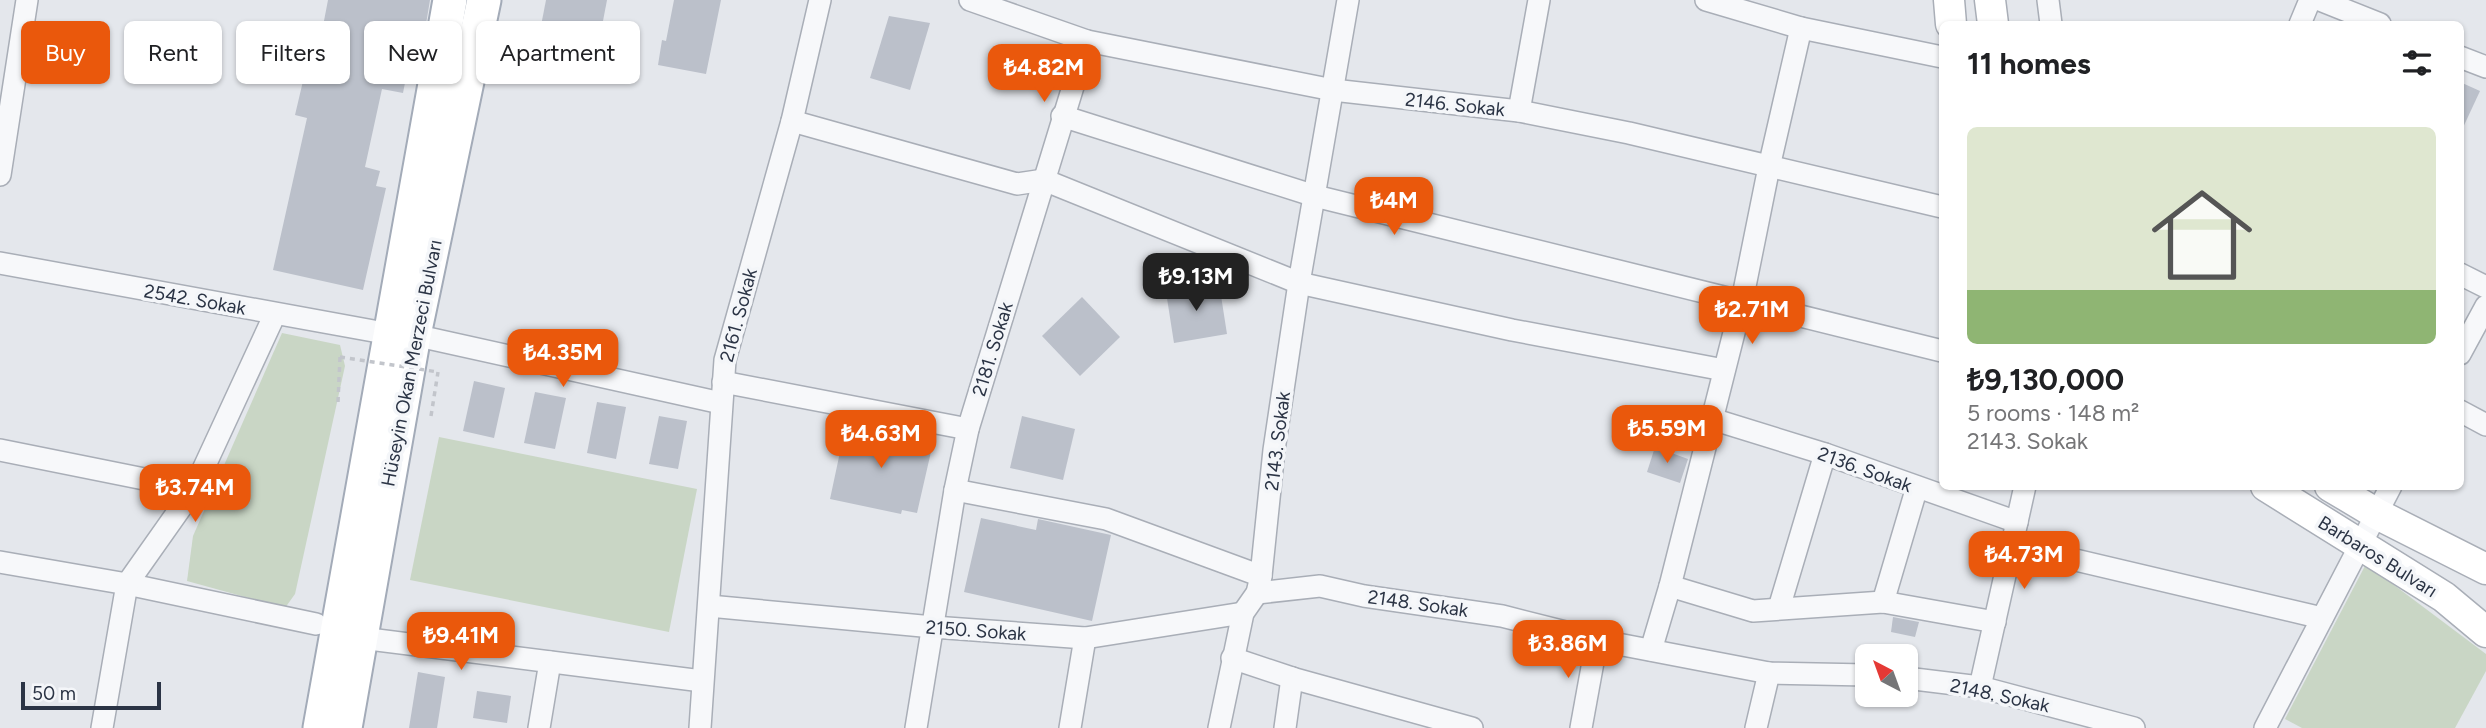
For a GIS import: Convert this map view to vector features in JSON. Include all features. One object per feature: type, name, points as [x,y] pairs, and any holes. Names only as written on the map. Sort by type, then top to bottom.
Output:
[{"type":"main road","name":"Hüseyin Okan Merzeci Bulvarı","points":[[345,728],[450,0]]},
{"type":"main road","name":"Hüseyin Okan Merzeci Bulvarı","points":[[320,728],[402,334],[484,0]]},
{"type":"main road","points":[[296,728],[359,386],[402,334],[422,383],[361,728]]},
{"type":"street","points":[[0,175],[27,0]]},
{"type":"street","name":"2161. Sokak","points":[[700,728],[724,360],[792,121],[820,0]]},
{"type":"street","name":"2146. Sokak","points":[[970,0],[1087,41],[1333,90],[1519,111],[1629,133],[1939,206]]},
{"type":"street","name":"2143. Sokak","points":[[1219,728],[1243,613],[1259,584],[1274,450],[1299,283],[1348,0]]},
{"type":"street","points":[[1519,111],[1539,0]]},
{"type":"street","points":[[1706,0],[1801,28],[1939,56]]},
{"type":"street","points":[[1949,0],[1951,21]]},
{"type":"street","points":[[1990,0],[1993,21]]},
{"type":"street","points":[[2048,0],[2052,21]]},
{"type":"street","points":[[2301,21],[2310,0]]},
{"type":"street","points":[[2320,0],[2373,21]]},
{"type":"street","points":[[1651,650],[1670,586],[1742,301],[1801,28]]},
{"type":"street","name":"2181. Sokak","points":[[916,728],[955,490],[968,429],[1087,41]]},
{"type":"street","points":[[2464,59],[2486,68]]},
{"type":"street","points":[[1062,116],[1315,196],[1939,350]]},
{"type":"street","points":[[792,121],[1017,184],[1044,180],[1299,283],[1512,330],[1724,370]]},
{"type":"street","name":"2542. Sokak","points":[[0,263],[722,392],[968,429]]},
{"type":"street","points":[[2464,276],[2486,287]]},
{"type":"street","points":[[2464,347],[2486,306]]},
{"type":"street","points":[[102,728],[127,584],[194,489],[275,314]]},
{"type":"street","points":[[2464,413],[2486,425]]},
{"type":"street","name":"2136. Sokak","points":[[1712,419],[1825,454],[2017,522]]},
{"type":"street","points":[[0,450],[194,489]]},
{"type":"street","points":[[1779,608],[1825,454]]},
{"type":"street","points":[[1883,602],[1917,487]]},
{"type":"street","points":[[955,490],[1106,519],[1259,584]]},
{"type":"street","points":[[1980,687],[2024,490]]},
{"type":"street","name":"Barbaros Bulvarı","points":[[2272,490],[2444,597],[2486,632]]},
{"type":"street","name":"Barbaros Bulvarı","points":[[2337,490],[2377,514],[2486,569]]},
{"type":"street","points":[[2265,728],[2389,490]]},
{"type":"street","points":[[2012,545],[2322,618]]},
{"type":"street","points":[[0,562],[127,584],[316,624]]},
{"type":"street","name":"2148. Sokak","points":[[1259,584],[1320,586],[1364,596],[1502,616],[1597,640],[1769,673],[1855,674]]},
{"type":"street","points":[[1670,586],[1753,611],[1883,602],[1995,622]]},
{"type":"street","name":"2150. Sokak","points":[[709,606],[1085,638],[1243,613]]},
{"type":"street","points":[[1070,728],[1085,638]]},
{"type":"street","points":[[377,640],[702,681]]},
{"type":"street","points":[[1581,728],[1597,640]]},
{"type":"street","points":[[1233,658],[1396,718],[1472,728]]},
{"type":"street","points":[[539,728],[550,662]]},
{"type":"street","points":[[1756,728],[1769,673]]},
{"type":"street","points":[[1285,728],[1292,678]]},
{"type":"street","name":"2148. Sokak","points":[[1918,679],[1980,687],[2134,728]]},
{"type":"path","points":[[338,402],[341,357],[438,372],[431,416]]},
{"type":"green space","points":[[282,333],[340,345],[345,366],[295,594],[285,608],[187,581],[193,536]]},
{"type":"green space","points":[[439,437],[697,489],[669,632],[410,580]]},
{"type":"green space","points":[[2366,564],[2486,654],[2486,671],[2455,728],[2302,728],[2285,719]]},
{"type":"building","points":[[328,0],[430,0],[426,21],[364,21],[364,84],[405,84],[403,93],[382,89],[365,167],[380,171],[376,186],[386,188],[363,290],[273,270],[307,118],[295,115],[302,84],[350,84],[350,21],[324,21]]},
{"type":"building","points":[[546,0],[607,0],[603,21],[542,21]]},
{"type":"building","points":[[674,0],[721,0],[706,74],[658,65]]},
{"type":"building","points":[[889,16],[930,23],[910,90],[870,78]]},
{"type":"building","points":[[2464,84],[2480,91],[2464,125]]},
{"type":"building","points":[[1219,283],[1227,334],[1174,343],[1166,292]]},
{"type":"building","points":[[1082,297],[1120,337],[1080,376],[1042,336]]},
{"type":"building","points":[[474,381],[505,388],[494,438],[463,431]]},
{"type":"building","points":[[535,392],[566,398],[555,449],[524,443]]},
{"type":"building","points":[[597,402],[626,407],[616,459],[587,453]]},
{"type":"building","points":[[659,416],[687,421],[678,469],[649,464]]},
{"type":"building","points":[[1022,416],[1075,429],[1063,480],[1010,468]]},
{"type":"building","points":[[846,424],[933,443],[917,513],[902,510],[901,514],[830,499]]},
{"type":"building","points":[[1655,447],[1688,459],[1680,483],[1647,472]]},
{"type":"building","points":[[981,518],[1036,530],[1038,519],[1111,535],[1092,621],[964,592]]},
{"type":"building","points":[[1893,617],[1919,622],[1915,637],[1891,632]]},
{"type":"building","points":[[418,672],[445,677],[437,728],[409,728]]},
{"type":"building","points":[[477,691],[511,696],[507,723],[473,718]]}]
